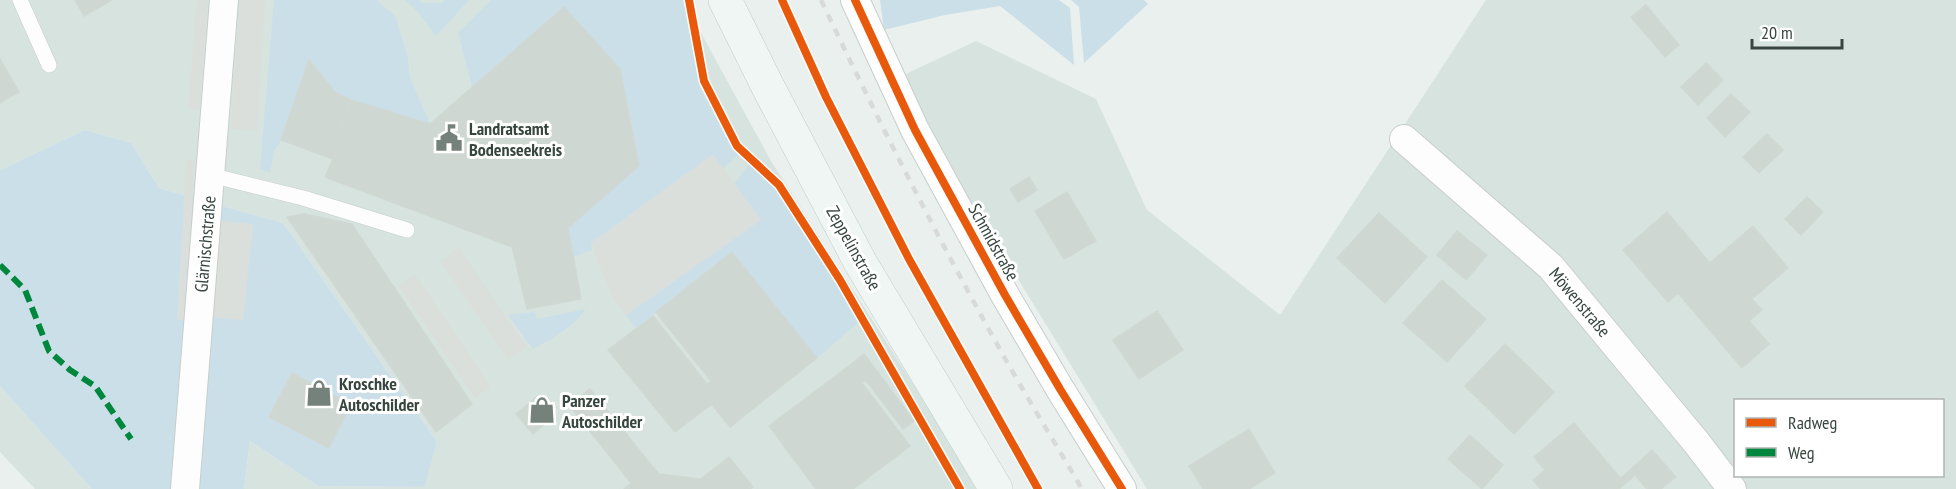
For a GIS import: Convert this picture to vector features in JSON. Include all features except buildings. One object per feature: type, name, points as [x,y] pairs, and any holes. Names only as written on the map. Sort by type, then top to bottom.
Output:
[{"type":"main road","name":"Zeppelinstraße","points":[[725,0],[860,262],[996,489]]},
{"type":"street","name":"Glärnischstraße","points":[[185,489],[224,0]]},
{"type":"street","name":"Schmidstraße","points":[[855,0],[915,130],[1000,285],[1060,389],[1122,489]]},
{"type":"street","name":"Möwenstraße","points":[[1404,139],[1551,267],[1732,489]]},
{"type":"lane","points":[[20,0],[49,65]]},
{"type":"lane","points":[[210,175],[303,198],[407,230]]},
{"type":"shaded area","points":[[0,0],[683,0],[771,161],[980,489],[244,489],[250,441],[318,486],[423,487],[437,442],[283,223],[159,188],[131,143],[85,130],[0,170]]},
{"type":"shaded area","points":[[197,0],[208,0],[199,110],[188,109]]},
{"type":"shaded area","points":[[239,0],[265,0],[257,131],[231,129]]},
{"type":"shaded area","points":[[274,0],[377,0],[396,17],[408,59],[410,78],[430,124],[336,93],[309,60],[281,140],[274,152],[270,173],[260,169]]},
{"type":"shaded area","points":[[405,0],[441,3],[445,0],[469,0],[436,36],[418,12]]},
{"type":"shaded area","points":[[491,0],[683,0],[700,89],[738,155],[723,169],[713,155],[591,243],[592,250],[573,257],[568,228],[639,166],[620,69],[564,7],[472,87],[458,33]]},
{"type":"shaded area","points":[[880,0],[1059,0],[1070,8],[1074,65],[1000,6],[945,15],[884,30]]},
{"type":"shaded area","points":[[1071,0],[1144,0],[1148,4],[1084,63],[1079,7]]},
{"type":"shaded area","points":[[1486,0],[1956,0],[1956,489],[1147,489],[895,79],[976,41],[1096,99],[1147,210],[1280,315]]},
{"type":"shaded area","points":[[85,130],[131,143],[159,188],[283,223],[437,442],[424,487],[318,486],[250,441],[244,489],[92,489],[0,386],[0,170]]},
{"type":"shaded area","points":[[713,154],[761,220],[626,315],[613,299],[591,243]]},
{"type":"shaded area","points":[[186,160],[195,160],[186,320],[177,320]]},
{"type":"shaded area","points":[[751,162],[775,186],[859,322],[817,358],[732,252],[636,328],[626,315],[760,220],[734,184]]},
{"type":"shaded area","points":[[221,221],[253,224],[243,320],[211,317]]},
{"type":"shaded area","points":[[459,248],[527,347],[508,360],[440,261]]},
{"type":"shaded area","points":[[415,274],[491,387],[475,398],[398,285]]},
{"type":"shaded area","points":[[586,309],[581,316],[555,337],[533,349],[508,315],[535,312],[537,319]]},
{"type":"shaded area","points":[[0,386],[92,489],[35,489],[0,452]]},
{"type":"railway","points":[[821,0],[884,130],[951,259],[1007,362],[1082,489]]},
{"type":"marked path","points":[[0,265],[25,290],[49,351],[70,370],[95,386],[131,439]]},
{"type":"cycle path","points":[[689,0],[704,81],[737,146],[779,185],[840,280],[960,489]]},
{"type":"cycle path","points":[[782,0],[826,97],[909,259],[1038,489]]},
{"type":"cycle path","points":[[855,0],[915,130],[1005,295],[1122,489]]},
{"type":"place","name":"Landratsamt Bodenseekreis","points":[[449,138]]},
{"type":"place","name":"Kroschke Autoschilder","points":[[319,393]]},
{"type":"place","name":"Panzer Autoschilder","points":[[542,410]]}]
